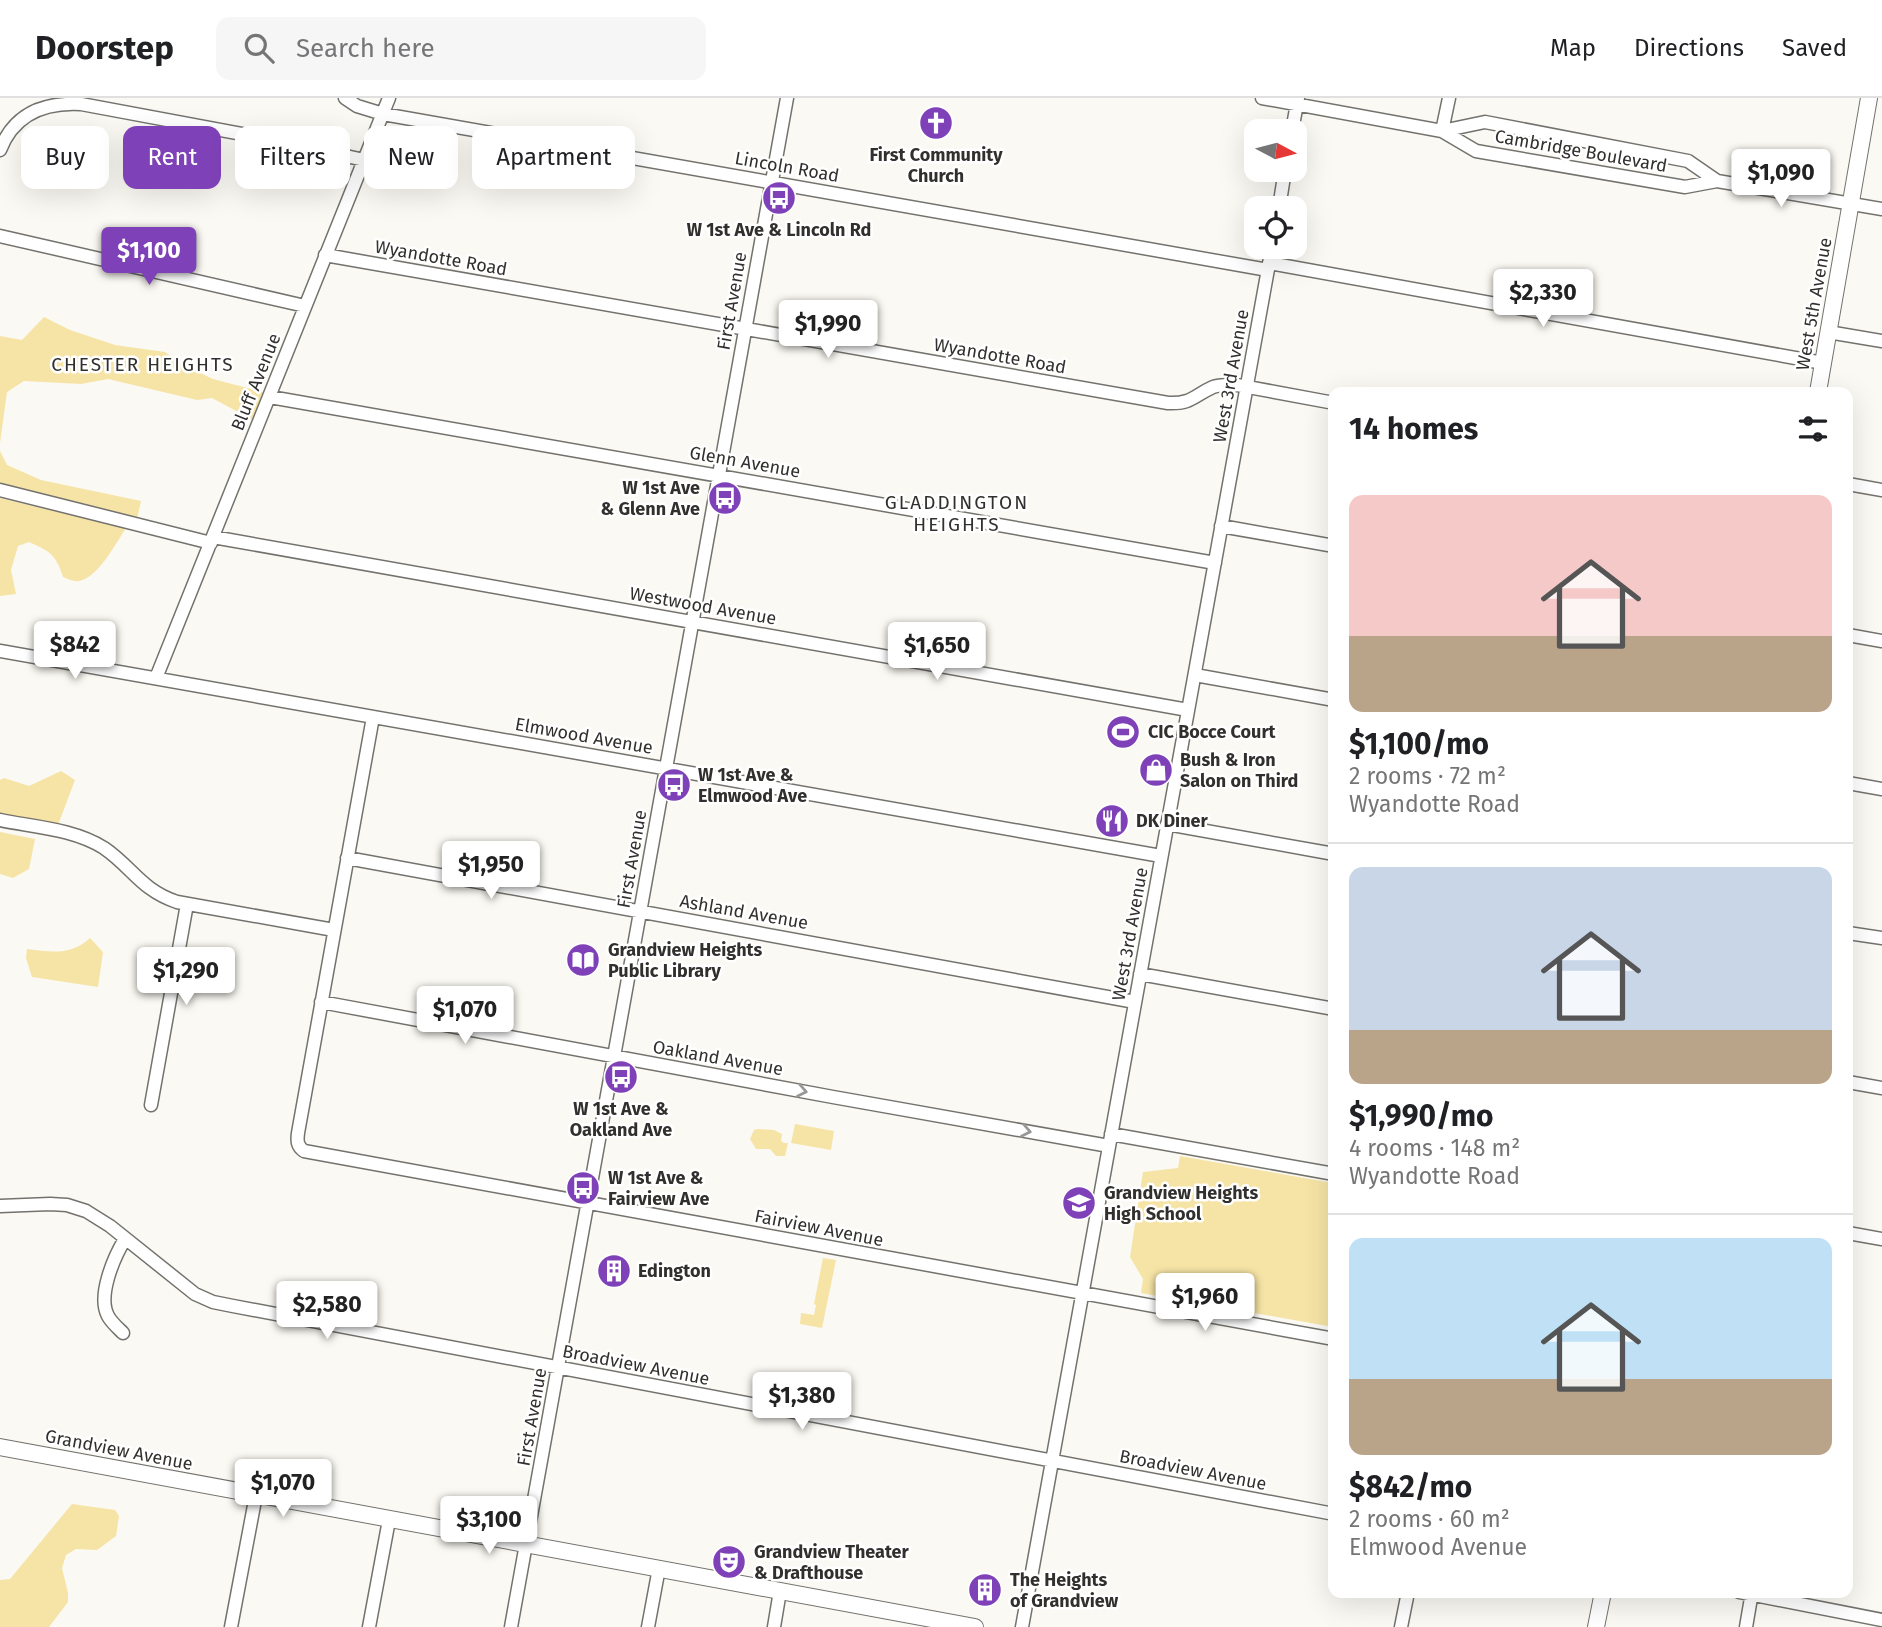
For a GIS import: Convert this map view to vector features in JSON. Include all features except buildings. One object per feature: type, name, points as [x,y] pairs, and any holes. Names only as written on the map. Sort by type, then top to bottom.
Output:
[{"type":"main road","name":"West 5th Avenue","points":[[1819,387],[1869,98]]},
{"type":"main road","name":"Grandview Avenue","points":[[0,1447],[975,1627]]},
{"type":"main road","points":[[1596,1627],[1602,1598]]},
{"type":"street","name":"Lincoln Road","points":[[345,98],[357,106],[383,114],[1823,363]]},
{"type":"street","name":"Bluff Avenue","points":[[378,126],[389,98]]},
{"type":"street","name":"First Avenue","points":[[511,1627],[787,98]]},
{"type":"street","name":"Cambridge Boulevard","points":[[1262,98],[1297,101],[1442,131],[1476,151],[1685,187],[1717,181],[1882,209]]},
{"type":"street","points":[[1442,131],[1449,98]]},
{"type":"street","points":[[1294,119],[1297,101]]},
{"type":"street","points":[[0,150],[12,130],[29,114],[52,105],[81,104],[244,134],[364,160]]},
{"type":"street","name":"Cambridge Boulevard","points":[[1442,131],[1485,122],[1688,161],[1717,181]]},
{"type":"street","name":"Bluff Avenue","points":[[156,678],[364,160]]},
{"type":"street","points":[[0,236],[305,306]]},
{"type":"street","name":"Wyandotte Road","points":[[326,255],[1168,403],[1183,404],[1215,386],[1237,385],[1328,401]]},
{"type":"street","name":"West 3rd Avenue","points":[[1022,1627],[1269,259]]},
{"type":"street","points":[[1828,332],[1882,341]]},
{"type":"street","name":"Glenn Avenue","points":[[270,397],[1215,563]]},
{"type":"street","points":[[1853,485],[1882,490]]},
{"type":"street","name":"Westwood Avenue","points":[[0,490],[212,540],[1188,710]]},
{"type":"street","points":[[1221,526],[1328,545]]},
{"type":"street","points":[[1853,636],[1882,640]]},
{"type":"street","name":"Elmwood Avenue","points":[[0,651],[1161,856]]},
{"type":"street","points":[[1195,675],[1328,699]]},
{"type":"street","points":[[321,1002],[373,717]]},
{"type":"street","points":[[1853,784],[1882,789]]},
{"type":"street","points":[[0,820],[89,840],[113,855],[153,892],[165,898],[334,930]]},
{"type":"street","points":[[1167,824],[1328,853]]},
{"type":"street","name":"Ashland Avenue","points":[[347,858],[1135,1002]]},
{"type":"street","points":[[151,1105],[187,904]]},
{"type":"street","points":[[1853,934],[1882,938]]},
{"type":"street","points":[[1140,974],[1328,1008]]},
{"type":"street","name":"Oakland Avenue","points":[[321,1002],[614,1056],[1110,1140],[1328,1173]]},
{"type":"street","name":"Fairview Avenue","points":[[321,1002],[297,1141],[304,1151],[1328,1338]]},
{"type":"street","points":[[1853,1083],[1882,1088]]},
{"type":"street","name":"Broadview Avenue","points":[[0,1206],[50,1204],[78,1208],[110,1226],[195,1294],[214,1302],[1328,1513]]},
{"type":"street","points":[[1853,1234],[1882,1239]]},
{"type":"street","points":[[123,1333],[107,1314],[105,1304],[111,1265],[125,1240]]},
{"type":"street","points":[[231,1627],[256,1495]]},
{"type":"street","points":[[369,1627],[390,1520]]},
{"type":"street","points":[[648,1627],[659,1568]]},
{"type":"street","points":[[774,1627],[780,1591]]},
{"type":"street","points":[[1401,1627],[1407,1598]]},
{"type":"street","points":[[1746,1627],[1748,1598]]},
{"type":"street","points":[[1773,1598],[1882,1620]]},
{"type":"shaded area","points":[[44,317],[70,330],[115,345],[165,352],[181,364],[213,379],[263,392],[253,420],[212,398],[197,400],[108,379],[81,384],[24,381],[7,392],[0,443],[0,336],[22,340]]},
{"type":"shaded area","points":[[0,451],[7,465],[41,480],[141,501],[137,519],[0,486]]},
{"type":"shaded area","points":[[0,498],[126,528],[100,567],[79,581],[63,577],[55,559],[42,548],[29,542],[18,546],[11,570],[16,594],[0,596]]},
{"type":"shaded area","points":[[61,771],[75,780],[58,825],[0,814],[0,780],[4,778],[29,786]]},
{"type":"shaded area","points":[[0,832],[35,839],[29,869],[13,878],[0,874]]},
{"type":"shaded area","points":[[90,938],[103,952],[98,987],[32,977],[26,958],[27,949],[53,952],[68,950]]},
{"type":"shaded area","points":[[795,1124],[834,1131],[831,1150],[791,1143]]},
{"type":"shaded area","points":[[754,1130],[774,1130],[782,1134],[781,1141],[788,1143],[785,1156],[776,1156],[770,1149],[756,1149],[750,1139]]},
{"type":"shaded area","points":[[1180,1156],[1328,1182],[1328,1326],[1141,1293],[1143,1279],[1130,1257],[1143,1172],[1178,1168]]},
{"type":"shaded area","points":[[823,1258],[836,1260],[822,1328],[800,1324],[801,1313],[814,1315]]},
{"type":"shaded area","points":[[72,1504],[115,1510],[119,1516],[116,1536],[97,1550],[76,1549],[66,1555],[62,1568],[68,1602],[49,1627],[0,1627],[0,1580],[10,1579]]},
{"type":"place","name":"First Community Church","points":[[936,123]]},
{"type":"place","name":"W 1st Ave & Lincoln Rd","points":[[779,198]]},
{"type":"place","name":"W 1st Ave & Glenn Ave","points":[[725,498]]},
{"type":"place","name":"CIC Bocce Court","points":[[1123,732]]},
{"type":"place","name":"Bush & Iron Salon on Third","points":[[1156,770]]},
{"type":"place","name":"W 1st Ave & Elmwood Ave","points":[[674,785]]},
{"type":"place","name":"DK Diner","points":[[1112,821]]},
{"type":"place","name":"Grandview Heights Public Library","points":[[583,960]]},
{"type":"place","name":"W 1st Ave & Oakland Ave","points":[[621,1077]]},
{"type":"place","name":"W 1st Ave & Fairview Ave","points":[[583,1188]]},
{"type":"place","name":"Grandview Heights High School","points":[[1079,1203]]},
{"type":"place","name":"Edington","points":[[614,1271]]},
{"type":"place","name":"Grandview Theater & Drafthouse","points":[[729,1562]]},
{"type":"place","name":"The Heights of Grandview","points":[[985,1590]]},
{"type":"district","name":"CHESTER HEIGHTS","points":[[143,364]]},
{"type":"district","name":"GLADDINGTON HEIGHTS","points":[[957,513]]}]
